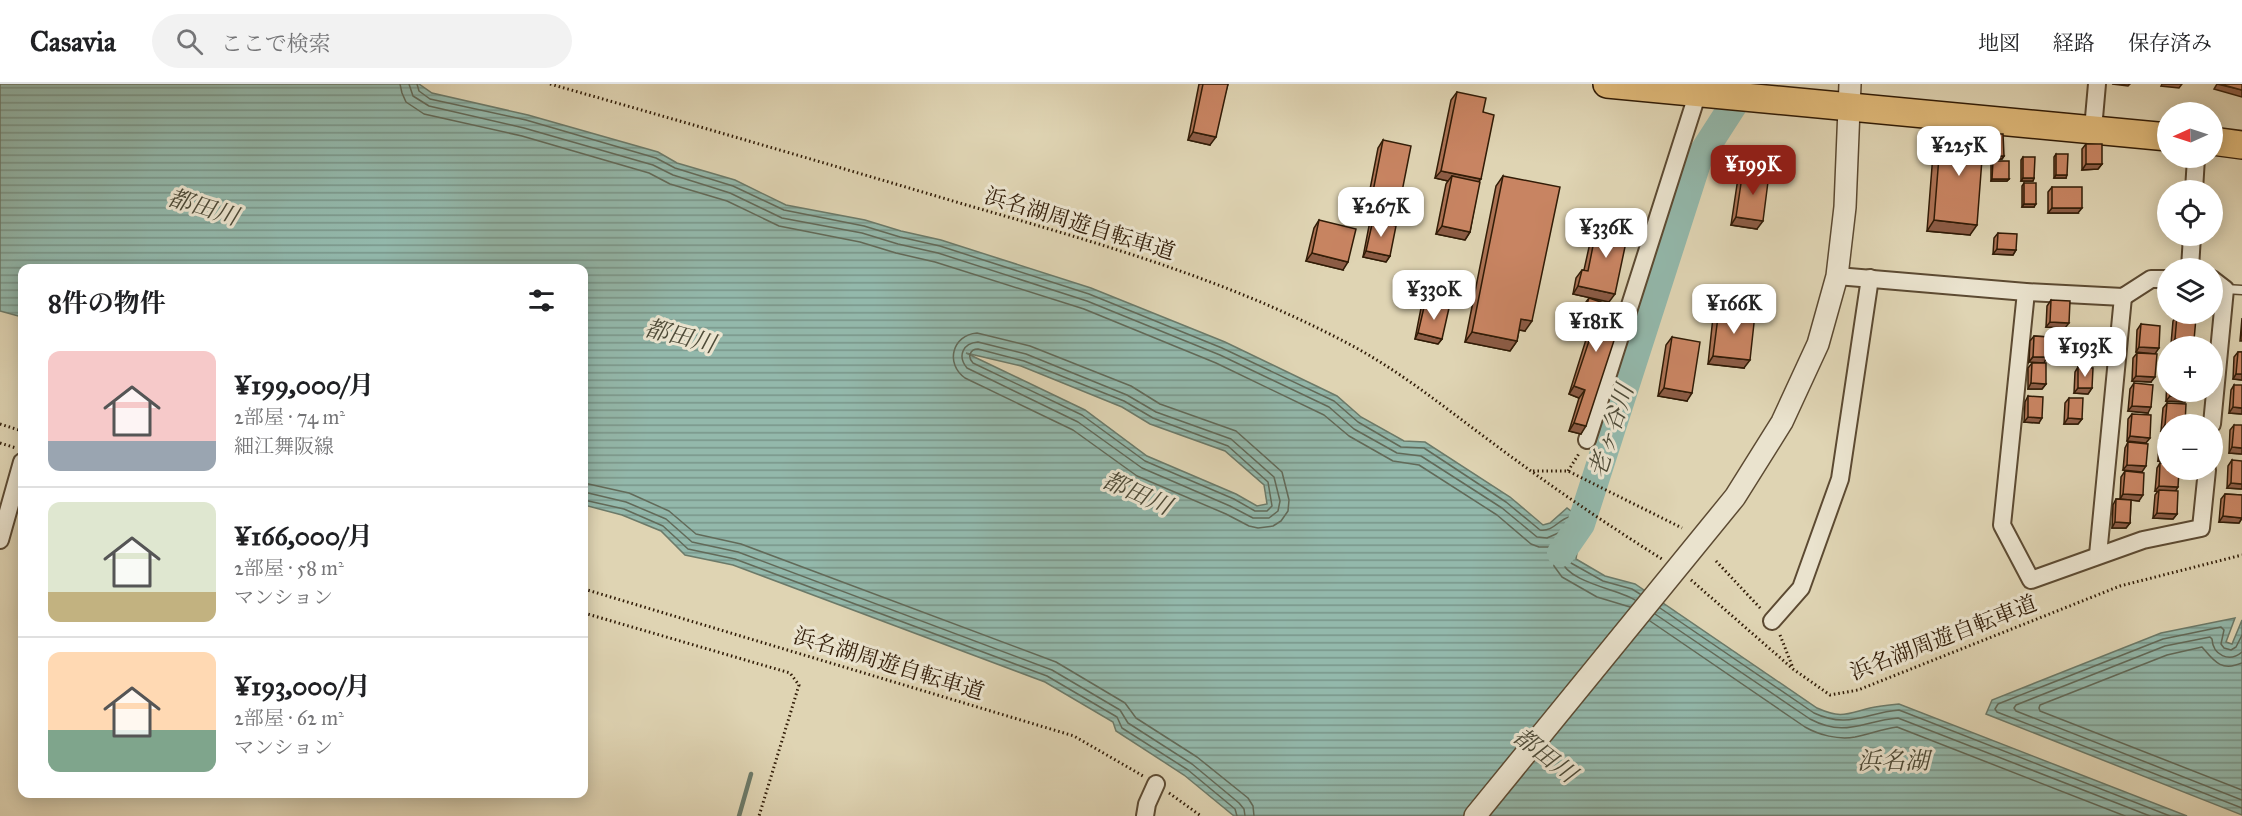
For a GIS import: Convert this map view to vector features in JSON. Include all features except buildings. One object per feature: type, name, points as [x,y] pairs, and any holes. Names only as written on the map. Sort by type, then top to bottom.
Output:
[{"type":"main road","points":[[1607,84],[1760,97],[1850,95],[2093,129],[2157,135]]},
{"type":"main road","points":[[2223,142],[2242,145]]},
{"type":"street","points":[[2093,129],[2097,84]]},
{"type":"street","points":[[1587,440],[1708,93]]},
{"type":"street","points":[[1475,816],[1735,497],[1782,422],[1818,344],[1837,276],[1845,207],[1850,95]]},
{"type":"street","points":[[1837,276],[2026,292],[2123,297],[2151,279],[2157,279]]},
{"type":"street","points":[[1772,621],[1801,588],[1840,479],[1870,278]]},
{"type":"street","points":[[2213,414],[2227,286]]},
{"type":"street","points":[[2026,292],[2002,525],[2031,580],[2143,540],[2201,528],[2206,480]]},
{"type":"street","points":[[2098,555],[2123,297]]},
{"type":"street","points":[[0,540],[18,476]]},
{"type":"street","points":[[1145,816],[1147,804],[1156,784]]},
{"type":"path","name":"浜名湖周遊自転車道","points":[[550,84],[1089,241],[1213,282],[1268,304],[1351,345],[1429,394],[1531,471],[1675,573],[1793,669],[1830,694],[1858,690],[2120,586],[2242,555]]},
{"type":"path","points":[[0,424],[18,430]]},
{"type":"path","points":[[1568,471],[1587,440]]},
{"type":"path","points":[[0,444],[18,449]]},
{"type":"path","points":[[1531,471],[1568,471],[1682,528]]},
{"type":"path","name":"浜名湖周遊自転車道","points":[[588,590],[1074,736],[1129,766],[1202,816]]},
{"type":"path","points":[[588,614],[790,673],[800,685],[759,816]]},
{"type":"water","name":"都田川","points":[[0,84],[419,84],[432,93],[528,115],[658,152],[677,163],[735,180],[786,205],[865,220],[941,240],[1091,288],[1225,342],[1337,396],[1361,417],[1404,441],[1425,442],[1510,497],[1543,525],[1550,523],[1567,508],[1585,522],[1581,529],[1576,559],[1605,576],[1635,584],[1817,708],[1844,714],[1899,704],[2187,816],[1234,816],[1184,775],[1116,731],[1113,722],[1045,682],[733,565],[685,555],[661,531],[622,515],[588,506],[588,264],[18,264],[18,316],[0,311]],"holes":[[[966,353],[1021,366],[1122,407],[1150,424],[1225,451],[1264,485],[1267,504],[1257,506],[1236,494],[1147,456],[1085,410]]]},
{"type":"water","name":"浜名湖","points":[[2235,618],[2226,642],[2232,644],[2242,620],[2242,815],[1986,714],[1992,700],[2161,633]]},
{"type":"waterway","name":"老ヶ谷川","points":[[1561,553],[1581,524],[1698,160],[1747,84]]},
{"type":"waterway","points":[[739,816],[751,774]]}]
